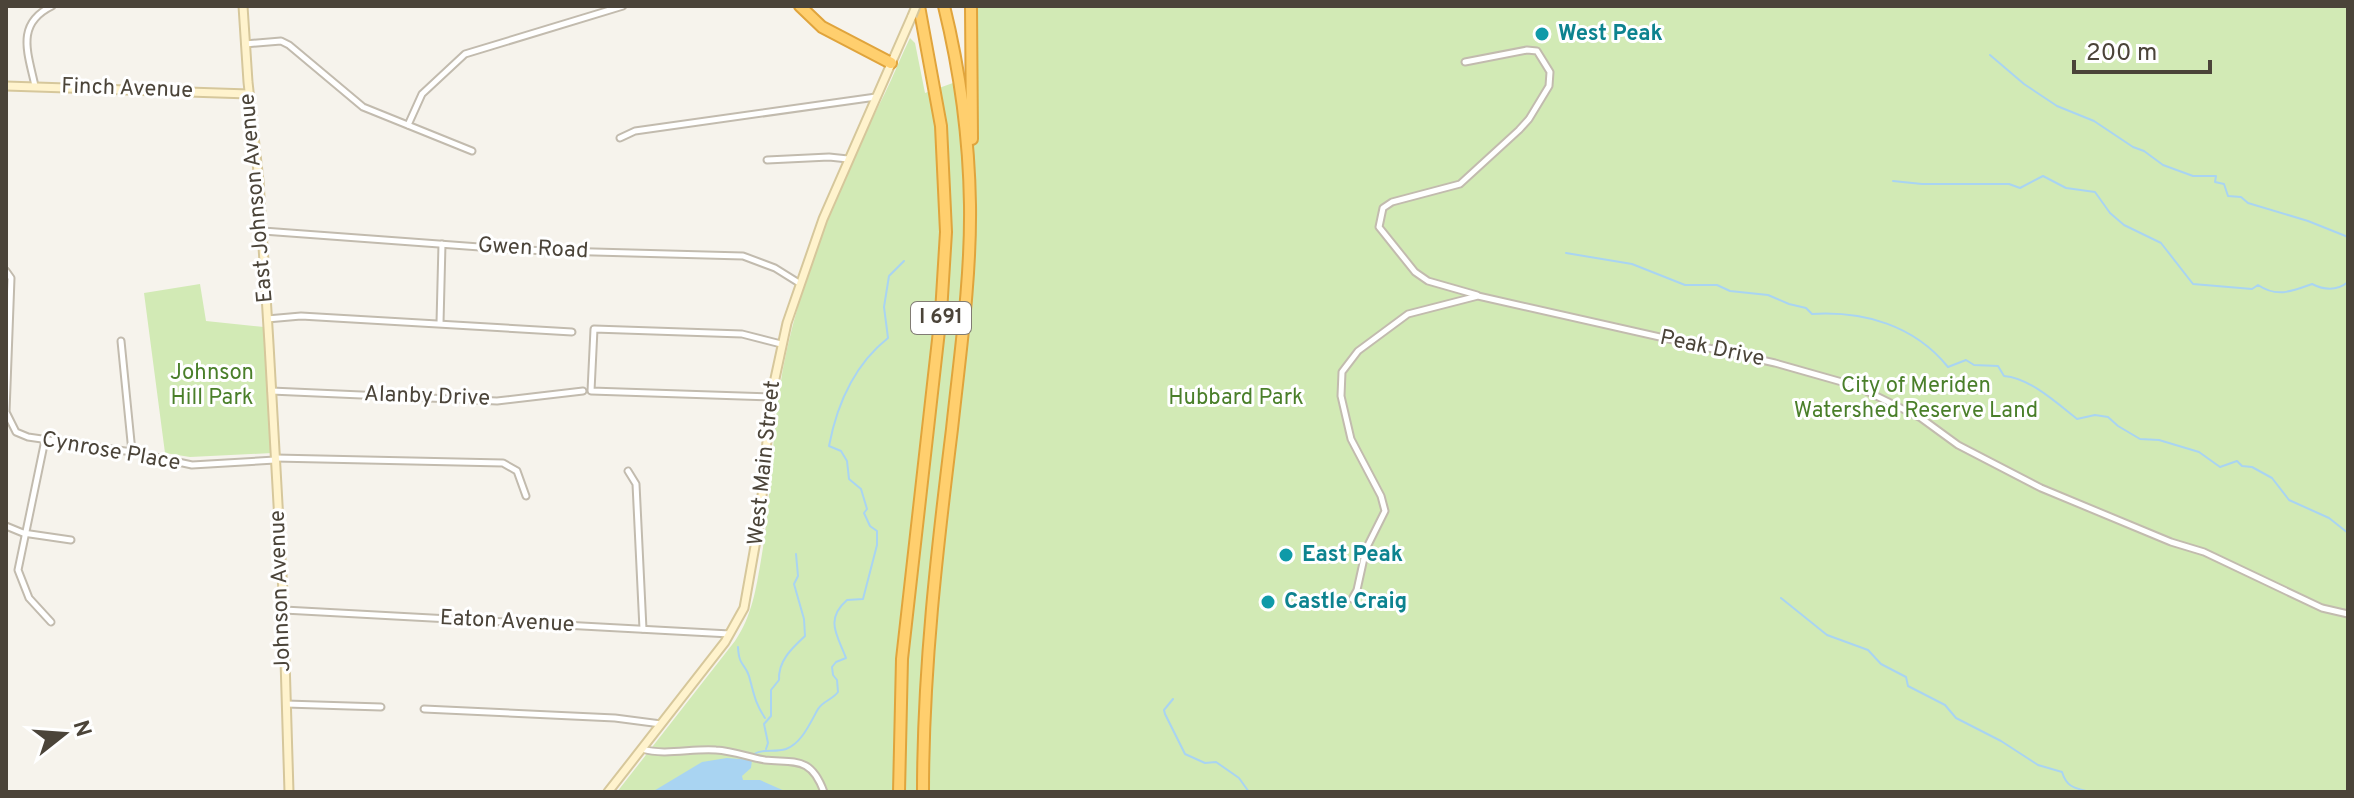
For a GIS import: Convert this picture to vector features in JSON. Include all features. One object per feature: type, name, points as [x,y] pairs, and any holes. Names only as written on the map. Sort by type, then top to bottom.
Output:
[{"type":"highway","points":[[800,6],[816,23],[891,63]]},
{"type":"highway","points":[[807,6],[851,41]]},
{"type":"highway","name":"I 691","points":[[923,792],[928,650],[967,296],[970,192],[961,96],[944,6]]},
{"type":"highway","points":[[970,192],[973,172],[971,6]]},
{"type":"highway","name":"I 691","points":[[899,792],[902,659],[945,262],[944,155],[928,46],[915,9]]},
{"type":"street","points":[[35,86],[26,33],[37,13],[52,6]]},
{"type":"street","name":"East Johnson Avenue","points":[[243,6],[259,181],[271,391]]},
{"type":"street","points":[[408,125],[422,94],[465,54],[623,6]]},
{"type":"street","name":"West Main Street","points":[[608,792],[731,634],[744,608],[755,553],[771,397],[781,344],[818,229],[915,9]]},
{"type":"street","points":[[245,44],[281,41],[299,51],[363,107],[472,151]]},
{"type":"street","points":[[1465,62],[1527,50],[1537,51],[1550,72],[1549,86],[1529,119],[1460,184],[1392,202],[1383,208],[1379,227],[1415,272],[1428,281],[1478,296]]},
{"type":"street","name":"Finch Avenue","points":[[6,86],[249,94]]},
{"type":"street","points":[[620,138],[635,131],[876,97]]},
{"type":"street","points":[[767,160],[848,159]]},
{"type":"street","name":"Gwen Road","points":[[262,231],[520,250],[743,256],[775,268],[799,283]]},
{"type":"street","points":[[440,323],[442,244]]},
{"type":"street","name":"Cynrose Place","points":[[6,271],[11,278],[6,412],[16,432],[28,437],[132,452],[192,465],[275,459],[503,463],[517,471],[526,496]]},
{"type":"street","name":"Peak Drive","points":[[1352,599],[1366,549],[1385,511],[1381,496],[1351,439],[1341,396],[1342,372],[1358,351],[1408,314],[1478,296],[1762,359],[1856,386],[1921,418],[1958,445],[2041,488],[2171,542],[2204,552],[2322,608],[2348,614]]},
{"type":"street","points":[[267,319],[301,316],[572,332]]},
{"type":"street","points":[[771,397],[591,391],[594,329],[742,334],[781,344]]},
{"type":"street","points":[[121,341],[132,452]]},
{"type":"street","name":"Alanby Drive","points":[[271,391],[497,401],[583,391]]},
{"type":"street","name":"Johnson Avenue","points":[[271,391],[284,610],[289,792]]},
{"type":"street","points":[[45,440],[23,533],[18,570],[21,585],[29,598],[51,622]]},
{"type":"street","points":[[628,471],[636,484],[643,629]]},
{"type":"street","points":[[6,526],[23,533],[71,540]]},
{"type":"street","name":"Eaton Avenue","points":[[284,610],[731,634]]},
{"type":"street","points":[[286,704],[381,707]]},
{"type":"street","points":[[424,709],[615,718],[661,724]]},
{"type":"street","points":[[642,749],[656,752],[716,750],[761,759],[796,761],[814,775],[824,792]]},
{"type":"green space","name":"Hubbard Park","points":[[978,6],[2348,6],[2348,792],[617,792],[735,641],[749,612],[765,534],[778,402],[787,349],[816,251],[855,155],[910,38],[915,43],[925,93],[978,74]]},
{"type":"green space","name":"Johnson Hill Park","points":[[200,284],[206,321],[264,327],[272,453],[190,457],[165,453],[144,293]]},
{"type":"water","points":[[727,758],[752,760],[751,768],[742,776],[743,780],[760,780],[787,792],[652,792],[702,762]]},
{"type":"waterway","points":[[1990,55],[2024,84],[2057,106],[2094,121],[2163,165],[2193,176],[2216,176],[2215,182],[2224,184],[2228,196],[2241,197],[2248,203],[2348,237]]},
{"type":"waterway","points":[[1893,181],[2009,184],[2020,188],[2043,176],[2066,188],[2095,192],[2110,213],[2124,225],[2161,243],[2193,284],[2252,289],[2258,285],[2278,292],[2312,284],[2335,288],[2348,282]]},
{"type":"waterway","points":[[1566,253],[1632,264],[1685,285],[1717,285],[1730,291],[1768,295],[1806,308],[1812,314],[1850,315],[1887,324],[1920,341],[1948,367],[1966,360],[1974,365],[1998,366],[2004,376],[2033,386],[2077,419],[2095,415],[2108,417],[2140,439],[2159,440],[2199,452],[2220,467],[2237,461],[2242,466],[2252,467],[2272,478],[2289,500],[2329,518],[2348,533]]},
{"type":"waterway","points":[[754,754],[792,746],[805,732],[820,706],[838,692],[832,667],[846,658],[834,621],[847,600],[863,599],[877,545],[877,531],[870,526],[864,513],[867,509],[861,489],[849,479],[847,461],[841,451],[829,446],[842,400],[856,373],[888,338],[884,307],[889,276],[904,261]]},
{"type":"waterway","points":[[766,749],[768,743],[764,724],[771,716],[771,690],[779,680],[787,655],[805,636],[804,619],[794,584],[798,576],[796,554]]},
{"type":"waterway","points":[[1781,598],[1827,635],[1868,650],[1881,664],[1906,677],[1908,686],[1945,705],[1956,718],[2001,741],[2038,765],[2062,772],[2069,784],[2090,792]]},
{"type":"waterway","points":[[738,647],[741,662],[765,718]]},
{"type":"waterway","points":[[1173,699],[1164,710],[1185,754],[1205,763],[1216,762],[1239,778],[1249,792]]},
{"type":"place","name":"West Peak","points":[[1542,34]]},
{"type":"place","name":"East Peak","points":[[1286,555]]},
{"type":"place","name":"Castle Craig","points":[[1268,602]]},
{"type":"park label","name":"City of Meriden Watershed Reserve Land","points":[[1916,398]]}]
